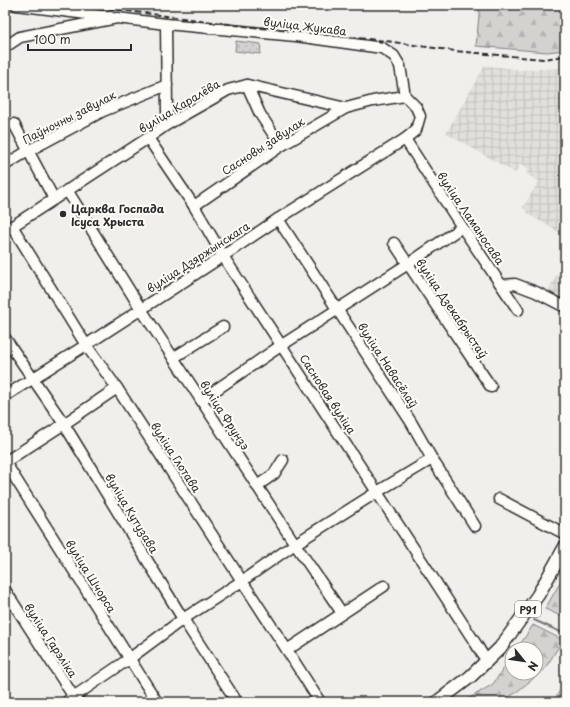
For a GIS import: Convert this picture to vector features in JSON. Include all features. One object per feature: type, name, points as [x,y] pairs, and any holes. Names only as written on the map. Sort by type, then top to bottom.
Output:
[{"type":"main road","name":"Р91","points":[[438,702],[470,677],[500,648],[538,595],[565,547]]},
{"type":"street","points":[[16,5],[118,18]]},
{"type":"street","name":"вуліца Жукава","points":[[5,46],[20,38],[118,18],[296,36],[382,48],[394,56],[400,66],[405,96]]},
{"type":"street","points":[[166,24],[168,124]]},
{"type":"street","name":"Паўночны завулак","points":[[5,165],[28,151],[103,112],[167,85]]},
{"type":"street","points":[[247,85],[260,114],[281,146]]},
{"type":"street","name":"вуліца Каралёва","points":[[9,229],[168,124],[228,90],[247,85],[346,108],[373,101],[405,96]]},
{"type":"street","points":[[405,96],[416,107],[420,116],[416,130],[405,139]]},
{"type":"street","name":"Сасновы завулак","points":[[194,206],[281,146],[346,108]]},
{"type":"street","points":[[14,124],[54,199]]},
{"type":"street","name":"Сасновая вуліца","points":[[148,138],[194,206],[223,256],[487,662]]},
{"type":"street","name":"вуліца Дзяржынскага","points":[[5,396],[86,345],[278,219],[405,139]]},
{"type":"street","name":"вуліца Ламаносава","points":[[405,139],[518,310]]},
{"type":"street","name":"вуліца Фрунзэ","points":[[67,190],[141,309],[342,613]]},
{"type":"street","name":"вуліца Навасёлаў","points":[[278,219],[411,422],[432,459],[475,526]]},
{"type":"street","points":[[202,400],[282,345],[408,264],[462,227]]},
{"type":"street","name":"вуліца Глотава","points":[[9,229],[86,345],[117,388],[320,702]]},
{"type":"street","name":"вуліца Дзекабрыстаў","points":[[394,242],[491,387]]},
{"type":"street","points":[[502,285],[515,284],[536,292],[565,307]]},
{"type":"street","points":[[173,358],[222,327]]},
{"type":"street","name":"вуліца Кутузава","points":[[5,338],[64,424],[183,620],[237,702]]},
{"type":"street","points":[[5,462],[117,388]]},
{"type":"street","points":[[72,700],[183,620],[295,544],[432,459]]},
{"type":"street","points":[[257,486],[274,474],[283,460]]},
{"type":"street","name":"вуліца Шчорса","points":[[5,462],[157,702]]},
{"type":"street","points":[[499,499],[565,534]]},
{"type":"street","points":[[287,650],[384,586]]},
{"type":"street","name":"вуліца Гарэліка","points":[[5,590],[72,700]]},
{"type":"shaded area","points":[[485,65],[520,70],[565,68],[565,236],[528,214],[523,207],[539,181],[526,174],[529,170],[521,164],[515,173],[446,133]]},
{"type":"shaded area","points":[[565,261],[565,302],[547,292]]},
{"type":"green space","points":[[480,5],[565,5],[565,50],[547,52],[476,46]]},
{"type":"green space","points":[[236,41],[261,44],[260,54],[235,51]]},
{"type":"green space","points":[[565,574],[565,618],[545,609]]},
{"type":"green space","points":[[533,625],[563,640],[544,670],[544,641],[522,641]]},
{"type":"green space","points":[[504,668],[504,681],[530,681],[514,694],[500,702],[463,702],[493,684]]},
{"type":"green space","points":[[565,682],[565,702],[553,702]]},
{"type":"waterway","points":[[534,620],[565,634]]},
{"type":"railway","points":[[82,5],[252,27],[386,41],[455,51],[543,59],[565,56]]},
{"type":"place","name":"Царква Госпада Ісуса Хрыста","points":[[63,214]]}]
